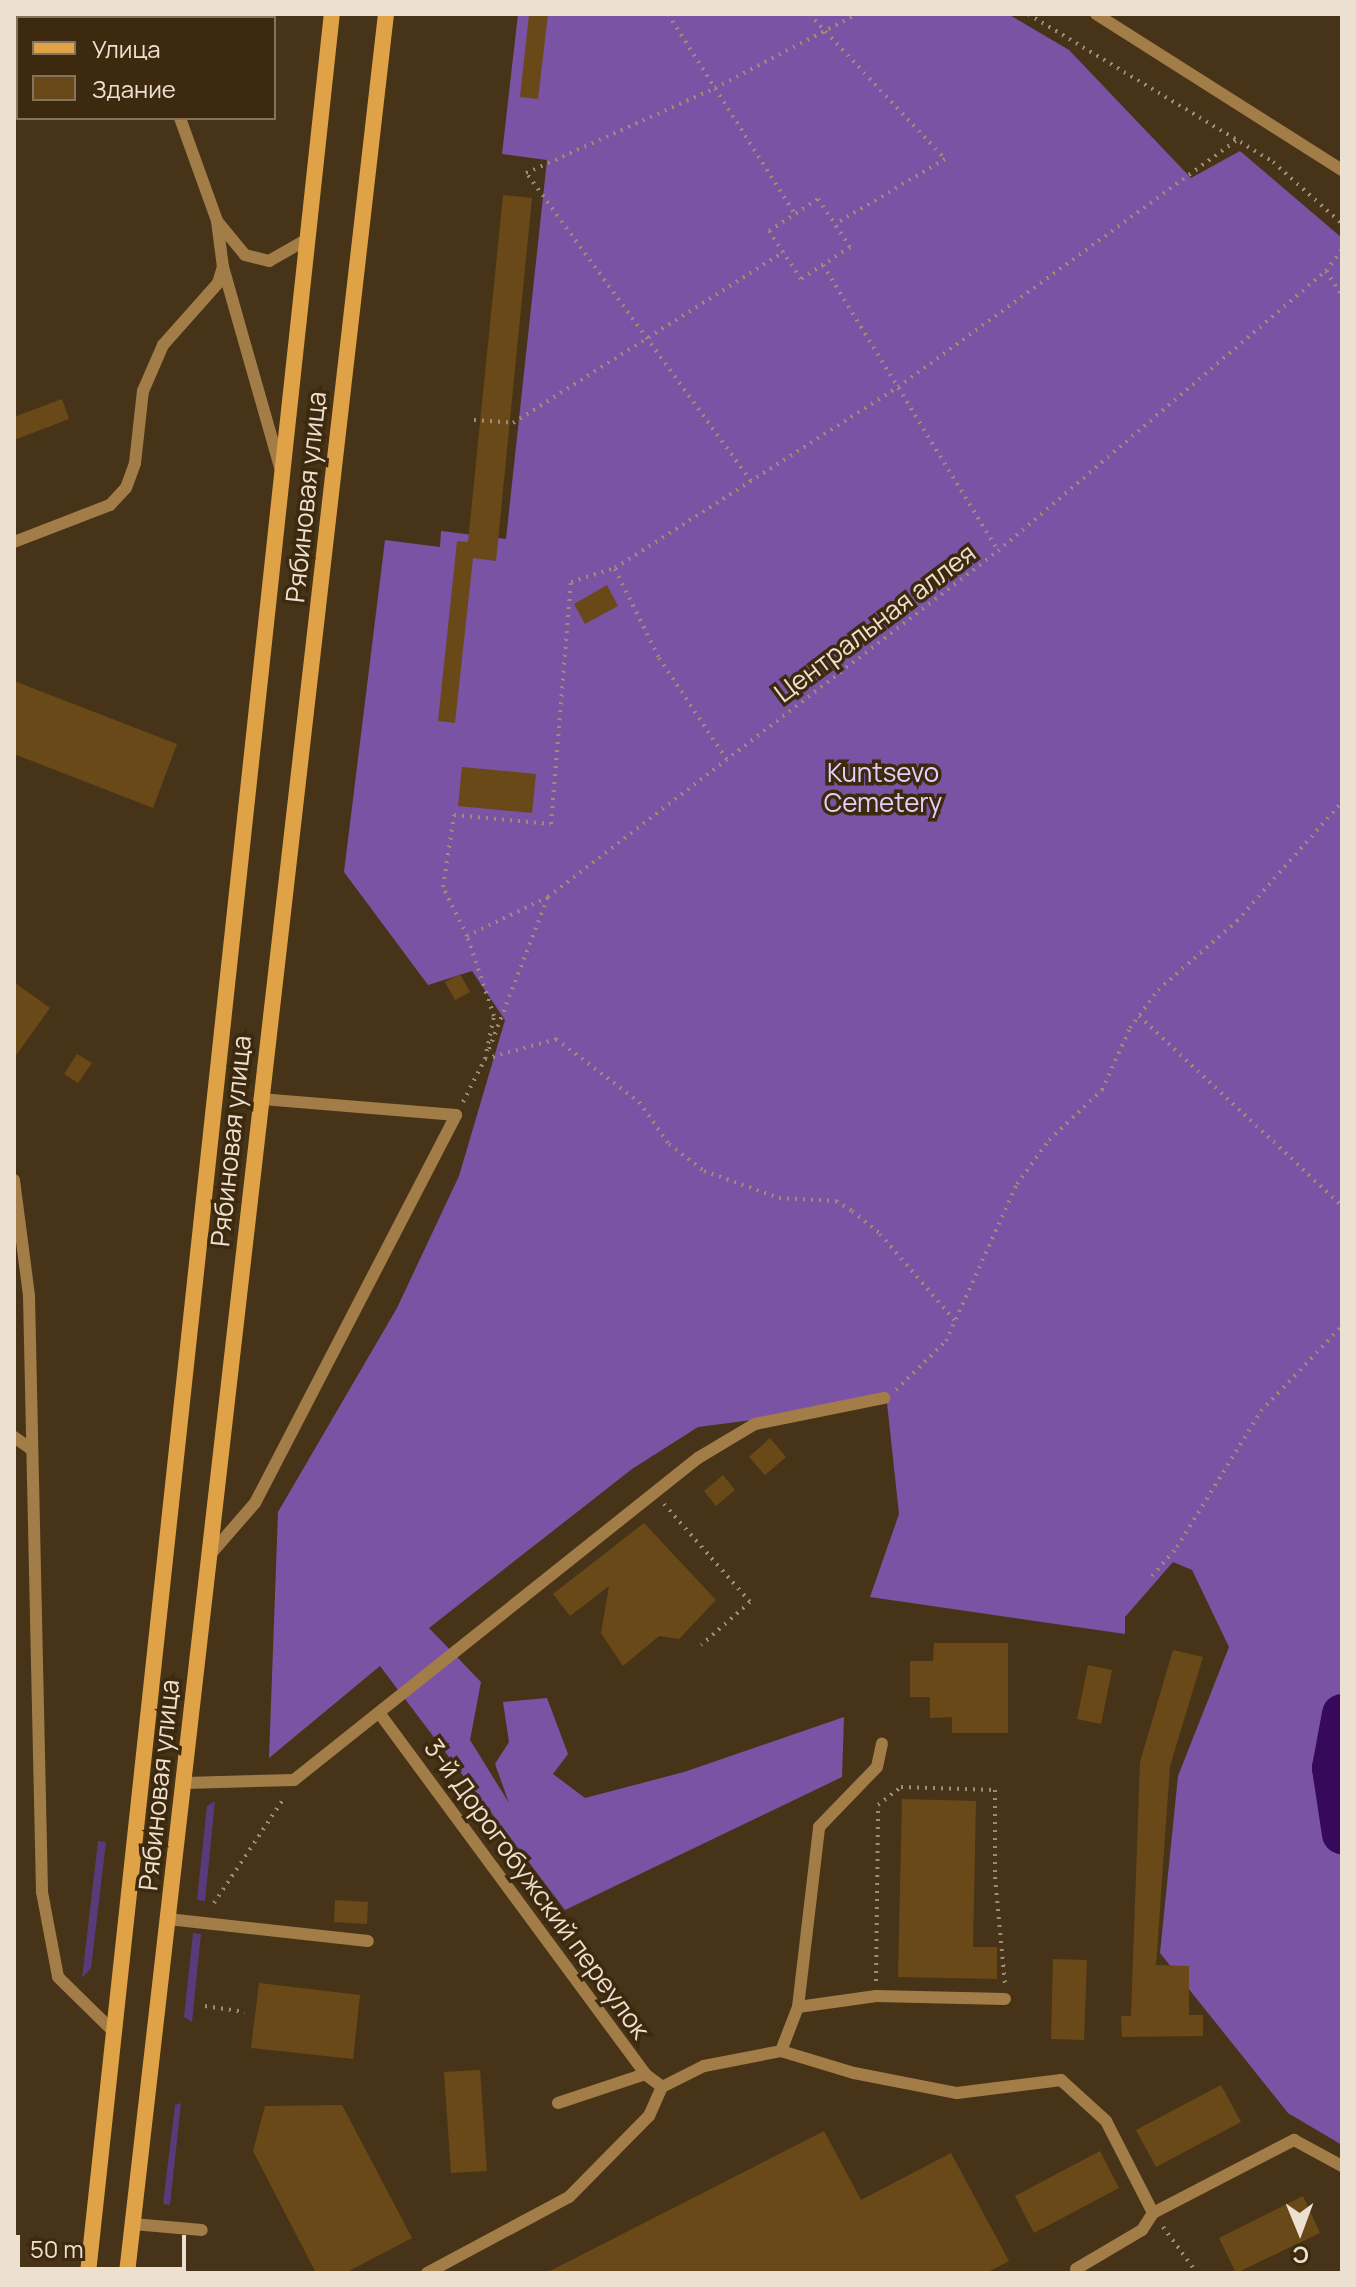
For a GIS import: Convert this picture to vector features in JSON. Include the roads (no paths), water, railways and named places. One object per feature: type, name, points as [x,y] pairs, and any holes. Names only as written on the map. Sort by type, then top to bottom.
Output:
[{"type":"main road","name":"Рябиновая улица","points":[[88,2273],[332,14]]},
{"type":"main road","name":"Рябиновая улица","points":[[127,2273],[386,14]]},
{"type":"lane","points":[[1096,14],[1342,170]]},
{"type":"lane","points":[[181,120],[217,221],[223,267],[281,473]]},
{"type":"lane","points":[[217,221],[245,255],[269,261],[306,240]]},
{"type":"lane","points":[[14,542],[110,505],[126,488],[135,463],[148,380],[163,345],[218,283],[223,267]]},
{"type":"lane","points":[[208,1557],[255,1503],[456,1115],[260,1099]]},
{"type":"lane","points":[[14,1180],[29,1296],[42,1892],[58,1977],[115,2033]]},
{"type":"lane","points":[[185,1783],[294,1780],[723,1442],[755,1424],[884,1398]]},
{"type":"lane","points":[[14,1437],[31,1449]]},
{"type":"lane","name":"3-й Дорогобужский переулок","points":[[380,1714],[645,2074],[662,2087]]},
{"type":"lane","points":[[781,2051],[798,2007],[819,1827],[877,1767],[882,1744]]},
{"type":"lane","points":[[168,1919],[368,1941]]},
{"type":"lane","points":[[798,2007],[876,1996],[1005,1999]]},
{"type":"lane","points":[[427,2273],[569,2197],[649,2116],[662,2087],[704,2066],[781,2051],[854,2073],[957,2093],[1061,2080],[1106,2121],[1153,2213]]},
{"type":"lane","points":[[558,2103],[645,2074]]},
{"type":"lane","points":[[1076,2269],[1142,2230],[1153,2213],[1294,2140],[1342,2166]]},
{"type":"lane","points":[[133,2224],[202,2230]]},
{"type":"waterway","points":[[1342,1714],[1332,1768],[1342,1834]]},
{"type":"park label","name":"Kuntsevo Cemetery","points":[[883,788]]}]
